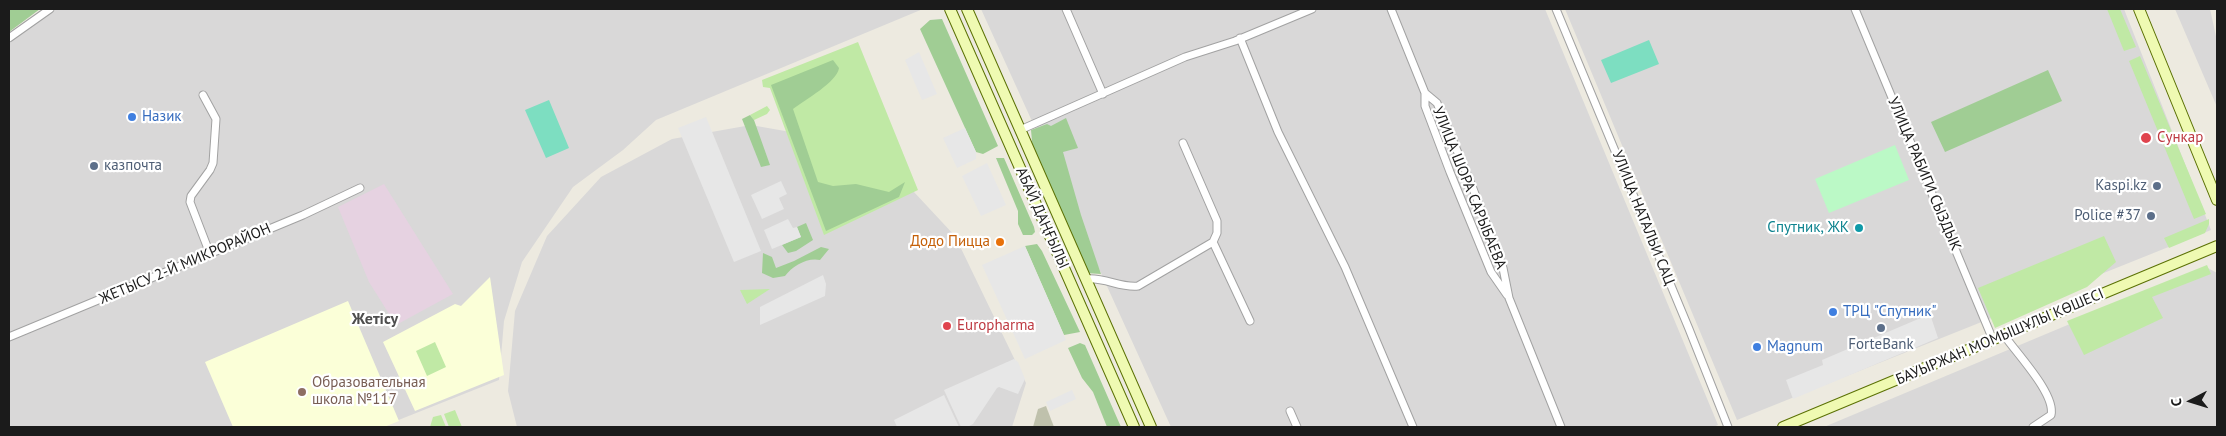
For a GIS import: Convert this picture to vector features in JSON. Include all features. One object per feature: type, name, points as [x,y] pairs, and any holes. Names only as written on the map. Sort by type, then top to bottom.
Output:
[{"type":"main road","name":"АБАЙ ДАҢҒЫЛЫ","points":[[950,9],[1134,427]]},
{"type":"main road","name":"АБАЙ ДАҢҒЫЛЫ","points":[[967,9],[1151,427]]},
{"type":"main road","points":[[2139,9],[2217,200]]},
{"type":"main road","name":"БАУЫРЖАН МОМЫШҰЛЫ КӨШЕСІ","points":[[1783,427],[2217,246]]},
{"type":"street","points":[[9,38],[50,9]]},
{"type":"street","points":[[1066,9],[1103,94]]},
{"type":"street","points":[[1020,130],[1201,50],[1240,38],[1312,9]]},
{"type":"street","name":"УЛИЦА ШОРА САРЫБАЕВА","points":[[1391,9],[1425,93],[1437,103],[1472,186],[1503,268],[1509,298],[1561,427]]},
{"type":"street","name":"УЛИЦА НАТАЛЬИ САЦ","points":[[1556,9],[1728,427]]},
{"type":"street","name":"УЛИЦА РАБИГИ СЫЗДЫК","points":[[1855,9],[1993,340]]},
{"type":"street","points":[[1240,38],[1278,132],[1345,267],[1412,427]]},
{"type":"street","points":[[1425,93],[1425,106],[1490,272],[1509,298]]},
{"type":"street","points":[[203,95],[216,119],[212,163],[210,170],[191,196],[190,202],[210,254]]},
{"type":"street","points":[[1086,279],[1098,278],[1126,287],[1138,286],[1212,242],[1217,233],[1216,221],[1183,143]]},
{"type":"street","name":"ЖЕТЫСУ 2-Й МИКРОРАЙОН","points":[[9,337],[210,254],[360,188]]},
{"type":"street","points":[[1212,242],[1250,322]]},
{"type":"street","points":[[2004,335],[2045,390],[2051,407],[2051,415],[2033,427]]},
{"type":"street","points":[[1290,411],[1297,427]]},
{"type":"shaded area","points":[[51,9],[923,9],[656,120],[623,150],[573,187],[522,262],[504,321],[499,380],[381,427],[9,427],[9,42]]},
{"type":"shaded area","points":[[981,9],[1545,9],[1718,425],[1713,427],[1171,427]]},
{"type":"shaded area","points":[[1565,9],[2124,9],[2211,230],[1737,420]]},
{"type":"shaded area","points":[[2175,9],[2210,9],[2217,41],[2217,107]]},
{"type":"shaded area","points":[[919,52],[937,94],[922,100],[905,60]]},
{"type":"shaded area","points":[[706,117],[761,251],[734,262],[678,128]]},
{"type":"shaded area","points":[[751,125],[830,139],[900,177],[955,236],[1026,383],[1012,427],[517,427],[508,391],[515,311],[547,236],[601,177],[672,139]]},
{"type":"shaded area","points":[[965,128],[976,152],[976,159],[957,168],[943,138]]},
{"type":"shaded area","points":[[987,163],[1006,205],[981,216],[962,176]]},
{"type":"shaded area","points":[[781,181],[787,194],[779,198],[784,209],[762,219],[751,195]]},
{"type":"shaded area","points":[[384,184],[453,294],[396,325],[369,282],[338,207]]},
{"type":"shaded area","points":[[788,219],[793,228],[797,227],[801,237],[772,249],[764,230]]},
{"type":"shaded area","points":[[1025,246],[1066,340],[1025,359],[982,265]]},
{"type":"shaded area","points":[[2206,267],[2217,273],[2217,427],[1824,427]]},
{"type":"shaded area","points":[[823,275],[826,284],[825,296],[760,325],[760,307]]},
{"type":"shaded area","points":[[490,277],[504,375],[415,411],[383,342],[455,304],[461,306]]},
{"type":"shaded area","name":"Образовательная школа №117","points":[[348,301],[399,421],[384,427],[233,427],[205,362]]},
{"type":"shaded area","points":[[1930,314],[1938,338],[1793,399],[1786,380],[1823,365],[1822,360]]},
{"type":"shaded area","points":[[1014,359],[1018,362],[1025,379],[1018,394],[999,387],[997,388],[973,424],[961,427],[944,390]]},
{"type":"shaded area","points":[[1072,390],[1076,399],[1050,411],[1046,402]]},
{"type":"shaded area","points":[[944,395],[959,427],[897,427],[894,420]]},
{"type":"shaded area","points":[[1046,406],[1054,427],[1033,427],[1038,409]]},
{"type":"green space","points":[[9,9],[40,9],[9,32]]},
{"type":"green space","points":[[2107,9],[2120,9],[2136,47],[2124,51]]},
{"type":"green space","points":[[942,19],[998,146],[983,154],[976,152],[920,29],[930,20]]},
{"type":"green space","points":[[1649,40],[1659,64],[1611,83],[1601,60]]},
{"type":"green space","points":[[858,42],[918,190],[824,235],[770,88],[763,87],[762,80]]},
{"type":"green space","points":[[2140,56],[2206,214],[2194,219],[2129,61]]},
{"type":"green space","points":[[833,60],[839,68],[833,79],[793,109],[818,182],[833,186],[856,184],[889,192],[905,182],[899,197],[826,231],[771,85]]},
{"type":"green space","points":[[2048,70],[2062,101],[1945,152],[1931,122]]},
{"type":"green space","points":[[549,100],[569,148],[546,158],[525,110]]},
{"type":"green space","points":[[767,106],[770,110],[767,114],[754,120],[750,115]]},
{"type":"green space","points":[[750,115],[754,120],[770,165],[761,167],[742,119]]},
{"type":"green space","points":[[1066,118],[1078,148],[1063,152],[1081,215],[1101,274],[1086,273],[1033,152],[1031,130],[1047,124],[1051,126]]},
{"type":"green space","points":[[1895,145],[1909,180],[1829,213],[1815,179]]},
{"type":"green space","points":[[996,158],[1004,158],[1034,227],[1035,232],[1032,235],[1023,235],[1018,224],[1018,211]]},
{"type":"green space","points":[[2209,219],[2205,233],[2169,248],[2164,238]]},
{"type":"green space","points":[[806,223],[813,240],[796,251],[788,253],[782,245],[801,237],[797,227]]},
{"type":"green space","points":[[2104,236],[2116,262],[2087,287],[1995,328],[1978,288]]},
{"type":"green space","points":[[1037,244],[1080,332],[1064,335],[1025,246]]},
{"type":"green space","points":[[821,247],[829,249],[820,260],[815,259],[801,263],[785,276],[773,278],[762,273],[763,253],[772,257],[776,268]]},
{"type":"green space","points":[[2207,265],[2211,274],[2152,297],[2163,318],[2084,355],[2067,321]]},
{"type":"green space","points":[[770,289],[747,304],[740,290]]},
{"type":"green space","points":[[435,342],[446,367],[427,376],[416,351]]},
{"type":"green space","points":[[1080,343],[1085,345],[1121,427],[1107,427],[1093,392],[1082,378],[1068,348]]},
{"type":"green space","points":[[455,410],[462,427],[449,427],[444,414]]},
{"type":"green space","points":[[441,415],[446,427],[430,427],[433,417]]},
{"type":"place","name":"Назик","points":[[132,117]]},
{"type":"place","name":"Сункар","points":[[2146,138]]},
{"type":"place","name":"казпочта","points":[[94,166]]},
{"type":"place","name":"Kaspi.kz","points":[[2157,186]]},
{"type":"place","name":"Police #37","points":[[2151,216]]},
{"type":"place","name":"Спутник, ЖК","points":[[1859,228]]},
{"type":"place","name":"Додо Пицца","points":[[1000,242]]},
{"type":"place","name":"ТРЦ \"Спутник\"","points":[[1833,312]]},
{"type":"place","name":"Europharma","points":[[947,326]]},
{"type":"place","name":"ForteBank","points":[[1881,328]]},
{"type":"place","name":"Magnum","points":[[1757,347]]},
{"type":"place","name":"Образовательная школа №117","points":[[302,392]]},
{"type":"district","name":"Жетісу","points":[[375,319]]}]
